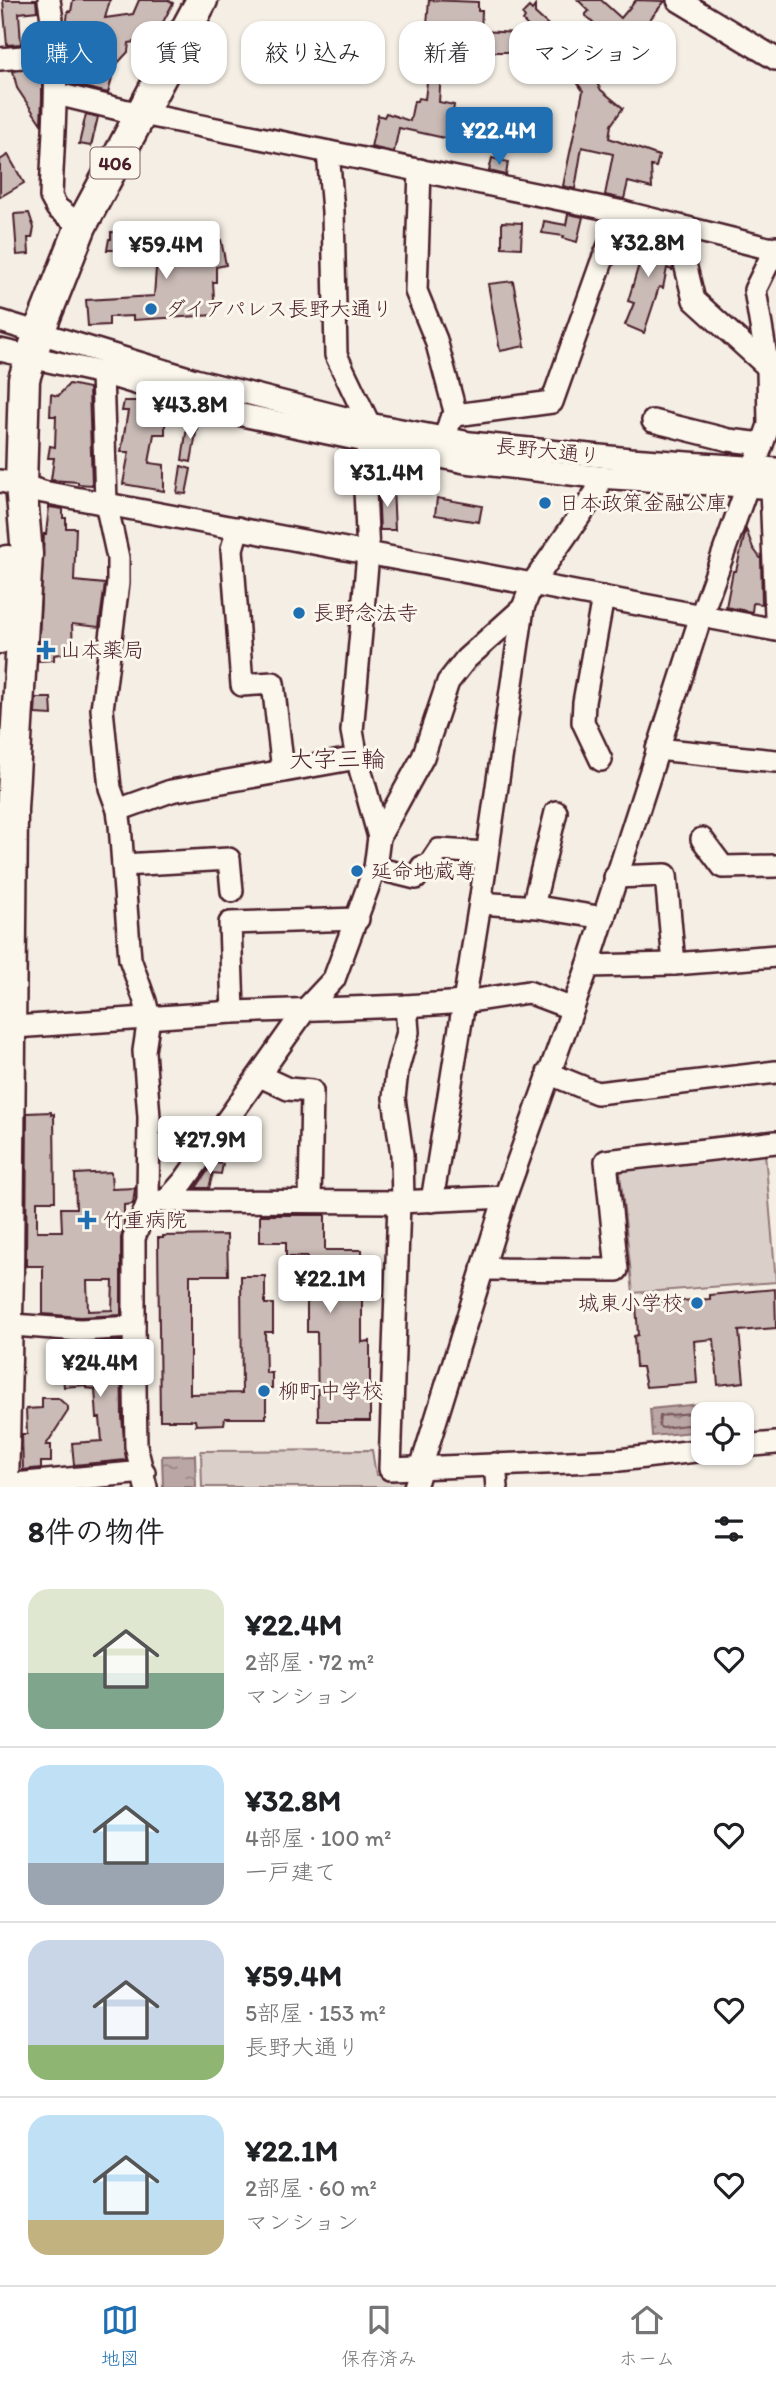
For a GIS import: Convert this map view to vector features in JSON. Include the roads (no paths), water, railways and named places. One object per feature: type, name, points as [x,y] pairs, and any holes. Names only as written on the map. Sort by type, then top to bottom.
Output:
[{"type":"highway","name":"406","points":[[0,638],[8,554],[10,483],[24,379],[35,344],[81,226],[202,0]]},
{"type":"highway","name":"406","points":[[4,1486],[5,867],[12,808],[9,693],[27,554],[10,483]]},
{"type":"street","points":[[49,0],[53,21]]},
{"type":"street","points":[[55,21],[64,0]]},
{"type":"street","points":[[678,0],[776,60]]},
{"type":"street","points":[[0,59],[21,57]]},
{"type":"street","points":[[57,84],[51,197],[57,208],[81,226]]},
{"type":"street","points":[[57,94],[623,212],[775,249],[755,290],[772,370],[769,425],[701,616],[588,966],[505,1196],[418,1477]]},
{"type":"street","points":[[328,152],[335,355],[369,433],[365,490],[368,554],[352,731],[379,837]]},
{"type":"street","points":[[421,170],[416,291],[436,340],[456,415]]},
{"type":"street","points":[[445,438],[450,421],[456,415],[552,402],[601,264],[623,212]]},
{"type":"street","points":[[676,227],[694,300],[772,370]]},
{"type":"street","name":"長野大通り","points":[[0,321],[35,344],[102,373],[242,415],[369,433],[445,438],[617,458],[774,482]]},
{"type":"street","name":"長野大通り","points":[[0,350],[35,344],[195,380],[282,404],[465,462],[597,477],[751,477]]},
{"type":"street","points":[[102,373],[106,503],[118,558],[118,583],[102,709],[110,789],[118,810],[130,959],[149,1018],[144,1051],[157,1201]]},
{"type":"street","points":[[653,421],[729,440],[762,444]]},
{"type":"street","points":[[432,1201],[480,903],[523,608],[532,584],[597,491],[597,477]]},
{"type":"street","points":[[774,482],[776,616]]},
{"type":"street","points":[[10,483],[43,492],[776,631]]},
{"type":"street","points":[[238,528],[232,549],[242,685],[273,683],[283,771]]},
{"type":"street","points":[[601,760],[583,722],[584,702],[603,597]]},
{"type":"street","points":[[4,1486],[145,1479],[136,1446],[134,1238],[157,1201],[179,1188],[305,1010],[334,979],[375,869],[379,837],[423,757],[448,682],[466,659],[523,608]]},
{"type":"street","points":[[657,749],[776,761]]},
{"type":"street","points":[[118,810],[171,791],[357,758]]},
{"type":"street","points":[[533,906],[556,813]]},
{"type":"street","points":[[702,839],[723,867],[776,866]]},
{"type":"street","points":[[375,869],[416,878],[422,867],[429,865],[439,850],[486,853]]},
{"type":"street","points":[[123,865],[229,859],[232,891]]},
{"type":"street","points":[[615,877],[666,874],[674,964]]},
{"type":"street","points":[[480,903],[533,906],[604,918]]},
{"type":"street","points":[[233,1012],[230,923],[358,919]]},
{"type":"street","points":[[588,966],[674,964],[776,956]]},
{"type":"street","points":[[5,1027],[233,1012],[406,1006],[464,1002],[528,992],[573,1009]]},
{"type":"street","points":[[406,1006],[408,1032],[397,1071],[394,1098],[402,1155],[390,1469],[418,1477],[495,1464],[629,1459],[691,1452]]},
{"type":"street","points":[[548,1073],[597,1093],[776,1072]]},
{"type":"street","points":[[260,1076],[288,1089],[312,1091],[310,1201]]},
{"type":"street","points":[[482,1269],[617,1270],[606,1161],[776,1142]]},
{"type":"street","points":[[157,1201],[401,1202],[505,1196]]},
{"type":"street","points":[[3,1324],[80,1330],[134,1327]]},
{"type":"street","points":[[754,1445],[776,1443]]},
{"type":"street","points":[[495,1464],[497,1487]]},
{"type":"water","points":[[691,1405],[691,1432],[652,1436],[650,1409]]},
{"type":"water","points":[[195,1455],[196,1487],[163,1487],[162,1456]]},
{"type":"place","name":"ダイアパレス長野大通り","points":[[151,309]]},
{"type":"place","name":"日本政策金融公庫","points":[[545,503]]},
{"type":"place","name":"長野念法寺","points":[[299,613]]},
{"type":"place","name":"山本薬局","points":[[46,650]]},
{"type":"place","name":"延命地蔵尊","points":[[357,871]]},
{"type":"place","name":"竹重病院","points":[[87,1220]]},
{"type":"place","name":"城東小学校","points":[[697,1303]]},
{"type":"place","name":"柳町中学校","points":[[264,1391]]},
{"type":"district","name":"大字三輪","points":[[337,759]]}]
